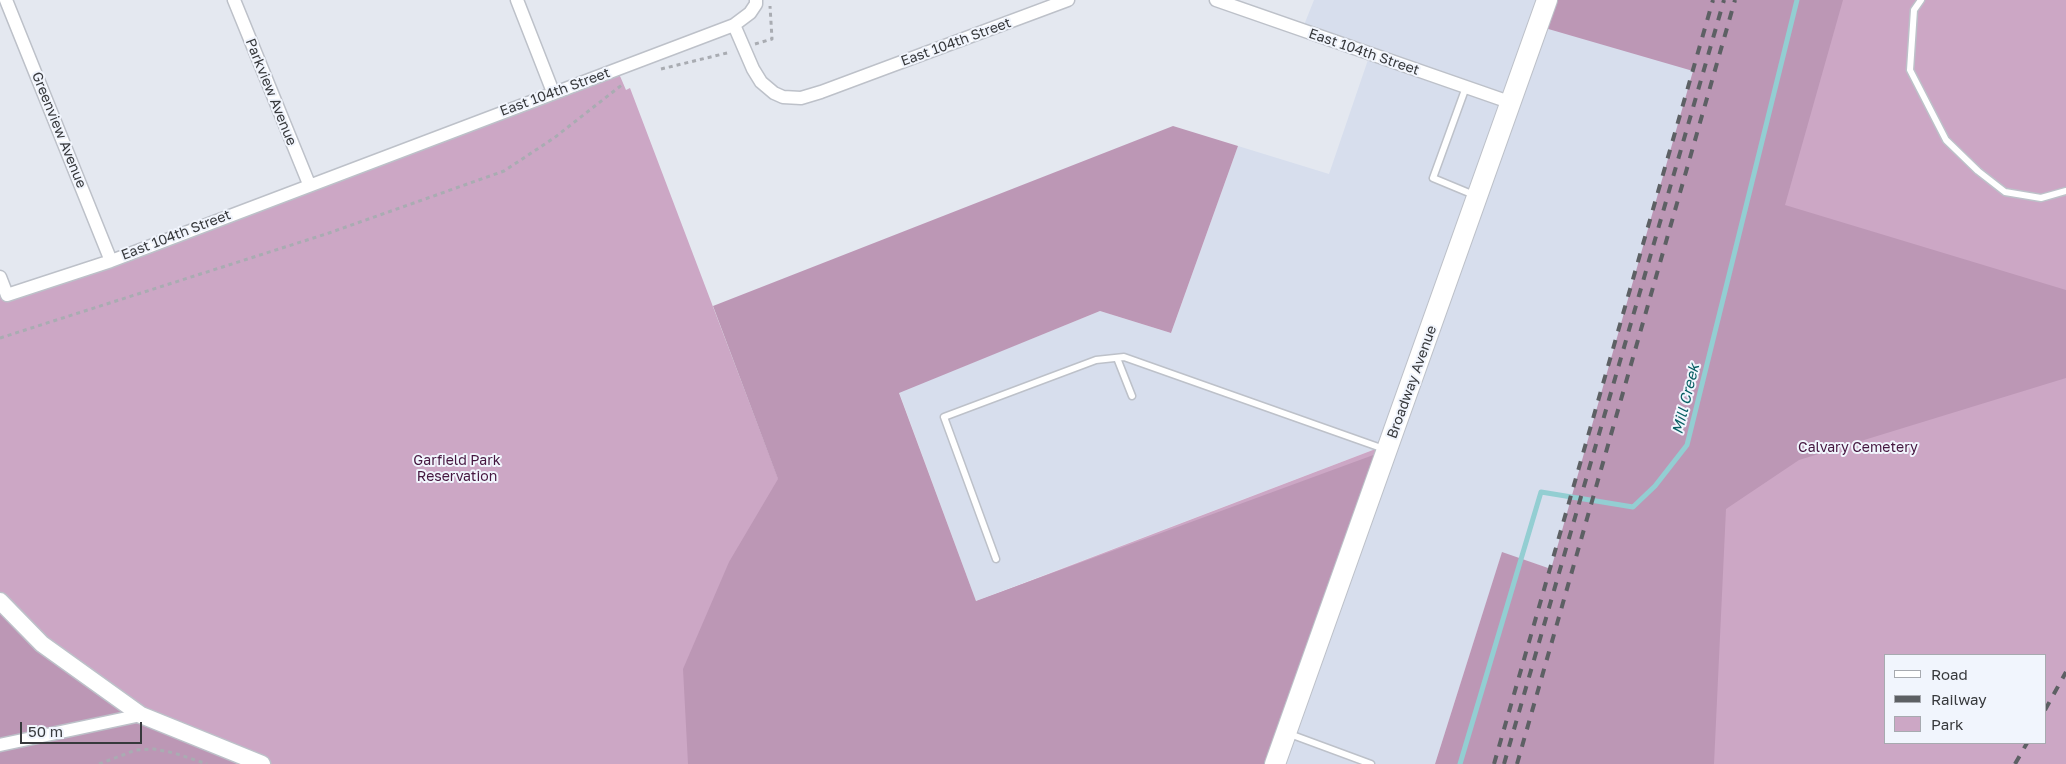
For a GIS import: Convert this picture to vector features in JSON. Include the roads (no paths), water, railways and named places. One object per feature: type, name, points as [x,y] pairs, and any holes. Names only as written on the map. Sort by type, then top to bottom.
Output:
[{"type":"main road","name":"Broadway Avenue","points":[[1275,764],[1512,103],[1547,0]]},
{"type":"street","name":"Greenview Avenue","points":[[6,0],[111,261]]},
{"type":"street","name":"Parkview Avenue","points":[[234,0],[309,184]]},
{"type":"street","points":[[517,0],[553,92]]},
{"type":"street","points":[[734,24],[750,13],[756,4],[756,0]]},
{"type":"street","name":"East 104th Street","points":[[0,277],[7,295],[111,261],[309,184],[734,24],[753,69],[761,82],[774,93],[783,97],[801,98],[830,89],[1068,0]]},
{"type":"street","name":"East 104th Street","points":[[1216,0],[1232,2],[1512,103]]},
{"type":"street","points":[[0,601],[42,644],[141,715],[262,764]]},
{"type":"street","points":[[0,745],[141,715]]},
{"type":"lane","points":[[1921,0],[1914,10],[1910,70],[1946,140],[1978,172],[2005,192],[2041,198],[2066,191]]},
{"type":"lane","points":[[1466,87],[1433,178],[1478,196]]},
{"type":"lane","points":[[996,559],[944,417],[1096,360],[1124,357],[1336,434],[1387,450]]},
{"type":"lane","points":[[1117,358],[1132,396]]},
{"type":"lane","points":[[1286,733],[1371,764]]},
{"type":"waterway","name":"Mill Creek","points":[[1460,764],[1541,492],[1633,507],[1655,486],[1687,445],[1797,0]]},
{"type":"railway","points":[[1494,764],[1713,0]]},
{"type":"railway","points":[[1504,764],[1724,0]]},
{"type":"railway","points":[[1517,764],[1735,0]]},
{"type":"railway","points":[[2046,708],[2066,672]]},
{"type":"railway","points":[[2015,764],[2026,744]]},
{"type":"park label","name":"Calvary Cemetery","points":[[1858,448]]},
{"type":"park label","name":"Garfield Park Reservation","points":[[457,470]]}]
